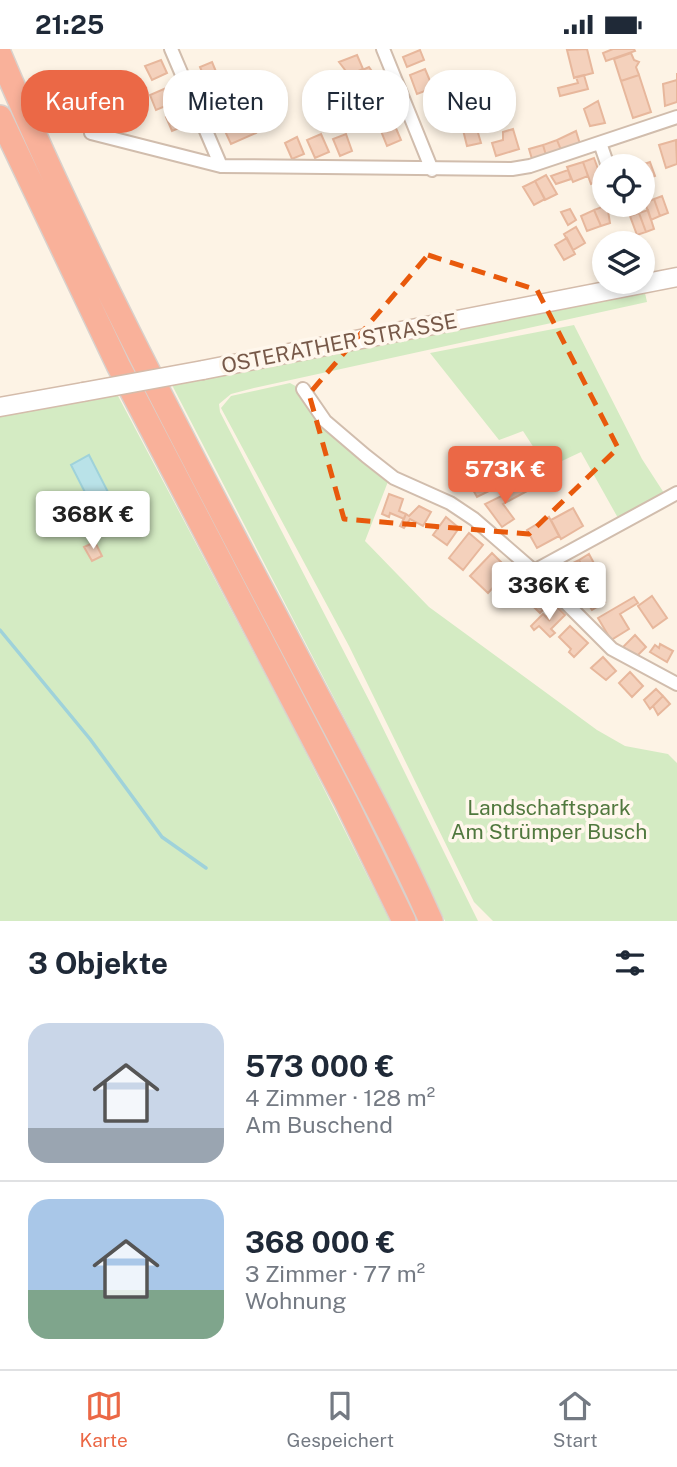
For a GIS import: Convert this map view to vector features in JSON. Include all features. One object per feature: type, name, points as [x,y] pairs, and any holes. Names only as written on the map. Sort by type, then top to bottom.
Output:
[{"type":"highway","points":[[0,55],[61,194],[139,356],[366,789],[431,921]]},
{"type":"highway","points":[[0,117],[118,365],[340,789],[404,921]]},
{"type":"main road","name":"OSTERATHER STRASSE","points":[[0,407],[677,277]]},
{"type":"street","points":[[172,49],[221,166]]},
{"type":"street","points":[[383,49],[432,170]]},
{"type":"street","points":[[91,133],[221,166],[512,169],[677,117]]},
{"type":"street","points":[[600,143],[604,154]]},
{"type":"street","points":[[303,389],[325,421],[366,456],[394,478],[450,503],[466,514],[534,571],[612,649],[677,684]]},
{"type":"street","points":[[534,571],[677,493]]},
{"type":"highlighted area","points":[[428,255],[537,290],[618,448],[529,534],[344,519],[309,394]]},
{"type":"green space","points":[[645,294],[647,302],[254,388],[231,394],[219,404],[220,412],[372,706],[478,921],[445,921],[377,781],[172,385]]},
{"type":"green space","points":[[574,325],[642,459],[664,493],[618,518],[581,452],[547,468],[523,431],[499,440],[430,353]]},
{"type":"green space","name":"Landschaftspark Am Strümper Busch","points":[[290,383],[299,388],[389,479],[365,541],[429,607],[597,730],[625,746],[668,754],[677,763],[677,921],[493,921],[474,902],[349,646],[221,408],[231,396]]},
{"type":"green space","points":[[117,394],[294,729],[390,921],[0,921],[0,415]]},
{"type":"water","points":[[89,455],[109,494],[91,504],[71,465]]},
{"type":"building","points":[[587,49],[593,73],[574,78],[567,50]]},
{"type":"building","points":[[613,49],[635,51],[606,61],[603,53]]},
{"type":"building","points":[[420,50],[424,60],[407,67],[403,57]]},
{"type":"building","points":[[631,53],[634,60],[639,62],[636,67],[639,75],[621,81],[614,59]]},
{"type":"building","points":[[357,55],[363,69],[345,70],[339,62]]},
{"type":"building","points":[[161,60],[166,70],[163,70],[163,75],[152,80],[145,66]]},
{"type":"building","points":[[212,62],[215,70],[201,70],[200,67]]},
{"type":"building","points":[[425,69],[423,92],[417,94],[410,75]]},
{"type":"building","points":[[584,75],[588,89],[560,96],[558,88],[578,83],[576,77]]},
{"type":"building","points":[[639,75],[651,112],[633,118],[621,81]]},
{"type":"building","points":[[677,80],[677,102],[665,106],[663,84]]},
{"type":"building","points":[[163,89],[163,107],[156,110],[150,95]]},
{"type":"building","points":[[598,101],[605,123],[590,126],[584,109]]},
{"type":"building","points":[[576,131],[580,144],[561,150],[557,140]]},
{"type":"building","points":[[226,133],[256,133],[231,144]]},
{"type":"building","points":[[382,133],[398,133],[401,140],[387,146]]},
{"type":"building","points":[[464,133],[478,133],[481,143],[467,146]]},
{"type":"building","points":[[503,133],[514,133],[519,149],[496,156],[492,143],[503,140]]},
{"type":"building","points":[[321,134],[329,152],[315,158],[307,140]]},
{"type":"building","points":[[346,134],[352,151],[340,156],[333,139]]},
{"type":"building","points":[[297,137],[304,154],[292,159],[285,143]]},
{"type":"building","points":[[557,140],[561,150],[546,155],[543,145]]},
{"type":"building","points":[[676,140],[677,164],[666,168],[659,145]]},
{"type":"building","points":[[543,145],[546,155],[532,159],[529,149]]},
{"type":"building","points":[[592,159],[592,184],[591,184],[583,162]]},
{"type":"building","points":[[583,162],[588,176],[573,182],[567,167]]},
{"type":"building","points":[[568,170],[571,179],[556,184],[551,176]]},
{"type":"building","points":[[546,175],[557,194],[545,200],[535,181]]},
{"type":"building","points":[[535,181],[545,199],[534,205],[523,187]]},
{"type":"building","points":[[662,196],[668,213],[660,216],[655,199]]},
{"type":"building","points":[[655,202],[660,216],[651,220],[650,217],[655,217]]},
{"type":"building","points":[[570,209],[576,220],[568,225],[561,212]]},
{"type":"building","points":[[592,211],[592,217],[597,217],[601,226],[587,231],[581,216]]},
{"type":"building","points":[[597,217],[609,217],[610,223],[601,226]]},
{"type":"building","points":[[630,217],[640,217],[646,231],[636,231]]},
{"type":"building","points":[[640,217],[650,217],[654,229],[646,231]]},
{"type":"building","points":[[576,227],[585,243],[573,250],[564,234]]},
{"type":"building","points":[[567,238],[575,254],[564,260],[555,245]]},
{"type":"building","points":[[470,459],[479,475],[462,484],[454,467]]},
{"type":"building","points":[[484,472],[493,489],[477,497],[468,481]]},
{"type":"building","points":[[526,484],[529,490],[503,504],[514,519],[502,527],[485,504]]},
{"type":"building","points":[[389,494],[403,499],[399,511],[406,514],[404,519],[390,513],[389,517],[382,514]]},
{"type":"building","points":[[419,506],[431,512],[423,526],[410,519],[404,528],[400,526],[406,514],[409,516]]},
{"type":"building","points":[[573,508],[583,526],[561,539],[551,520]]},
{"type":"building","points":[[446,517],[459,528],[447,545],[433,535]]},
{"type":"building","points":[[549,517],[559,536],[537,548],[527,530]]},
{"type":"building","points":[[469,533],[483,545],[463,570],[449,558]]},
{"type":"building","points":[[95,542],[102,556],[92,561],[84,547]]},
{"type":"building","points":[[492,553],[509,570],[488,593],[470,576]]},
{"type":"building","points":[[589,554],[597,569],[587,575],[579,560]]},
{"type":"building","points":[[579,560],[587,575],[577,580],[569,565]]},
{"type":"building","points":[[523,570],[554,598],[540,613],[510,584]]},
{"type":"building","points":[[597,590],[605,602],[592,610],[584,598]]},
{"type":"building","points":[[652,596],[667,618],[653,628],[638,606]]},
{"type":"building","points":[[634,597],[638,603],[620,614],[629,629],[611,640],[598,618]]},
{"type":"building","points":[[557,607],[565,615],[551,629],[555,633],[550,637],[539,626],[534,630],[531,626],[543,614],[550,621],[547,616]]},
{"type":"building","points":[[570,626],[588,643],[574,657],[569,652],[571,649],[559,637]]},
{"type":"building","points":[[635,635],[646,647],[637,656],[623,647]]},
{"type":"building","points":[[660,644],[673,651],[667,662],[650,652],[655,645],[659,648]]},
{"type":"building","points":[[603,657],[616,671],[606,680],[591,668]]},
{"type":"building","points":[[630,672],[643,686],[632,697],[619,683]]},
{"type":"building","points":[[656,689],[663,696],[650,709],[644,700]]},
{"type":"building","points":[[663,696],[670,704],[658,715],[653,706]]},
{"type":"waterway","points":[[0,630],[90,739],[162,837],[206,868]]}]
